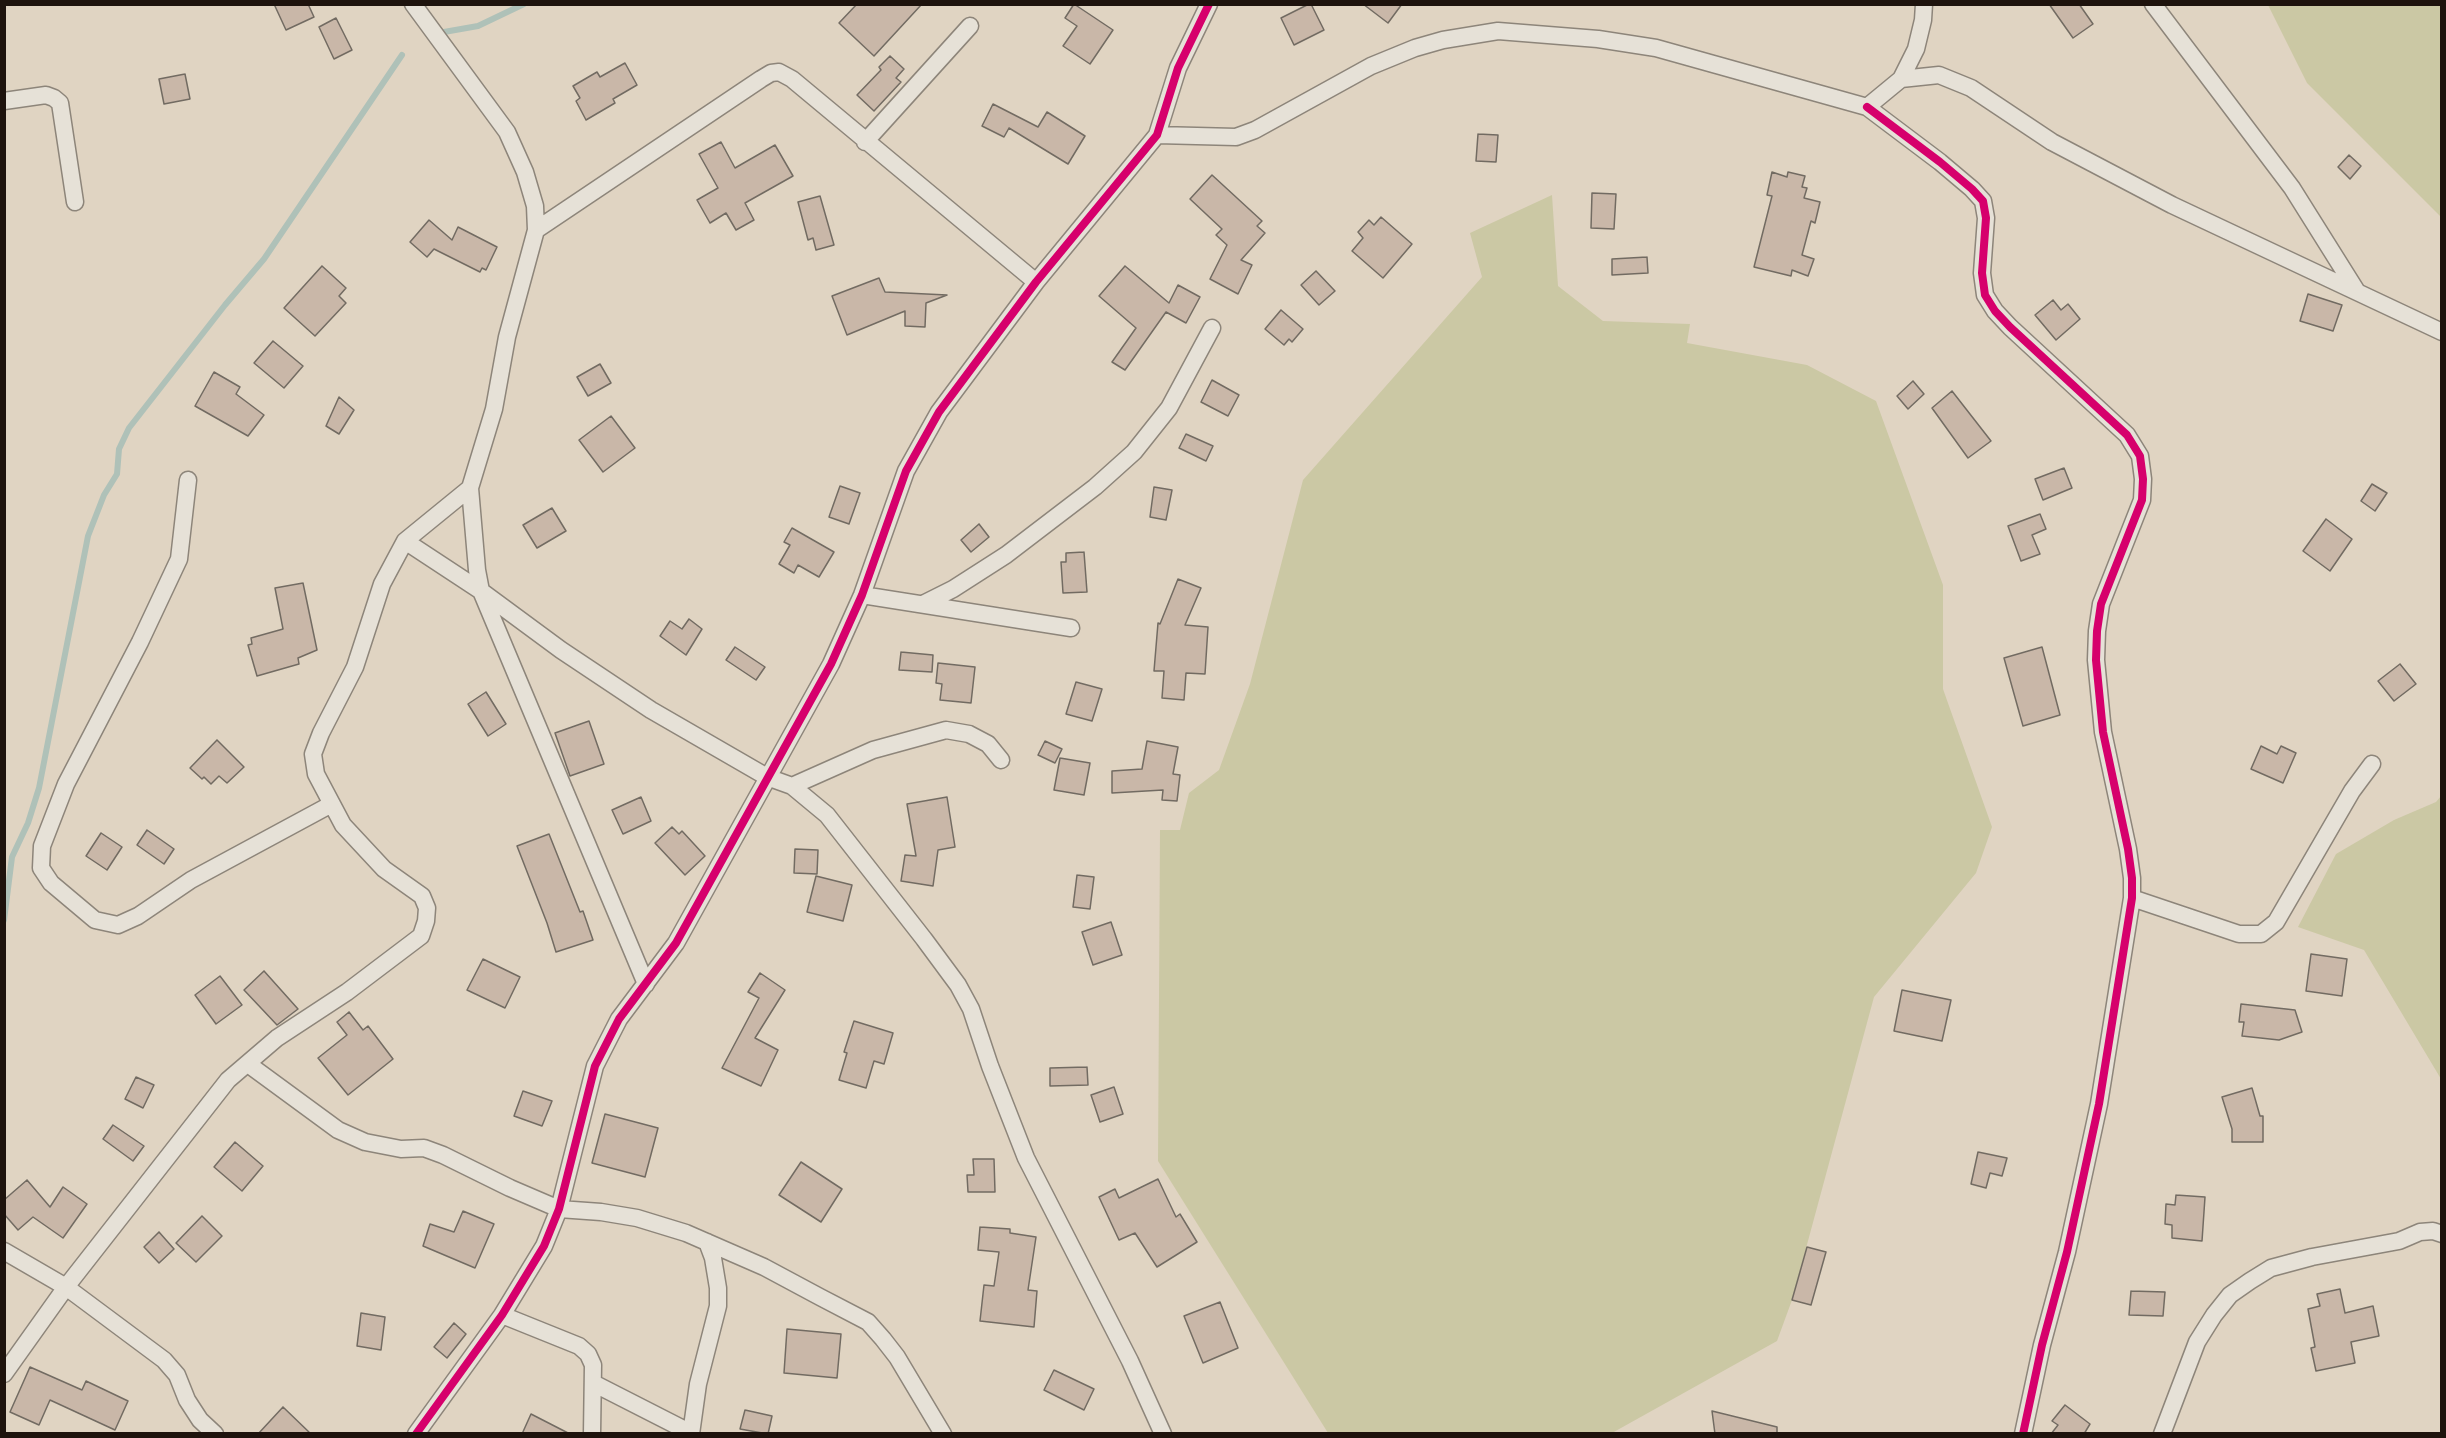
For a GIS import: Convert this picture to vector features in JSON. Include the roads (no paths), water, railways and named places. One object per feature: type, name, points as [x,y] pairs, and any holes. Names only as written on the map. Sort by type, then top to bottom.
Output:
[{"type":"street","points":[[413,4],[507,132],[525,172],[535,206],[536,230],[507,337],[494,409],[470,488],[477,570],[482,591],[646,984]]},
{"type":"street","points":[[416,1434],[502,1316],[544,1246],[559,1209],[595,1066],[619,1019],[676,943],[831,664],[862,595],[906,471],[939,412],[1036,282],[1157,135],[1178,68],[1209,4]]},
{"type":"street","points":[[1867,107],[1901,79],[1916,49],[1923,20],[1924,4]]},
{"type":"street","points":[[2153,4],[2292,188],[2356,290]]},
{"type":"street","points":[[865,142],[970,26]]},
{"type":"street","points":[[1157,135],[1236,136],[1255,130],[1371,66],[1415,48],[1443,40],[1497,31],[1598,39],[1656,48],[1867,107],[1941,162],[1983,201],[1986,218],[1982,273],[1985,295],[1995,311],[2010,327],[2127,435],[2140,456],[2143,478],[2142,500],[2101,604],[2096,660],[2103,732],[2128,849],[2132,898],[2099,1104],[2067,1252],[2042,1345],[2023,1434]]},
{"type":"street","points":[[536,230],[771,73],[779,72],[792,79],[1036,282]]},
{"type":"street","points":[[1901,79],[1939,75],[1971,88],[2052,142],[2131,184],[2442,332]]},
{"type":"street","points":[[4,101],[46,95],[60,103],[75,202]]},
{"type":"street","points":[[923,604],[953,590],[1006,555],[1088,493],[1134,452],[1169,408],[1212,328]]},
{"type":"street","points":[[188,480],[179,559],[140,642],[66,784],[42,846],[41,868],[51,883],[95,920],[118,925],[138,915],[191,880],[330,805]]},
{"type":"street","points":[[4,1374],[66,1287],[228,1080],[277,1038],[347,992],[421,936],[427,908],[422,896],[384,869],[343,825],[330,805],[316,774],[314,754],[321,733],[356,667],[382,584],[405,541],[470,488]]},
{"type":"street","points":[[405,541],[482,591],[561,650],[651,710],[767,777],[792,786],[827,815],[958,985],[971,1009],[990,1066],[1026,1158],[1130,1361],[1163,1434]]},
{"type":"street","points":[[862,595],[1071,628]]},
{"type":"street","points":[[792,786],[873,750],[946,730],[969,734],[988,744],[1001,760]]},
{"type":"street","points":[[2132,898],[2239,934],[2260,934],[2276,922],[2352,791],[2372,764]]},
{"type":"street","points":[[248,1064],[338,1130],[381,1147],[424,1148],[434,1151],[559,1209],[601,1212],[637,1218],[686,1233],[764,1267],[868,1322],[897,1357],[943,1434]]},
{"type":"street","points":[[2162,1434],[2197,1342],[2230,1295],[2271,1268],[2312,1257],[2399,1241],[2420,1232],[2433,1231],[2442,1234]]},
{"type":"street","points":[[593,1383],[691,1433],[696,1392],[718,1306],[718,1288],[713,1258],[706,1242]]},
{"type":"street","points":[[4,1251],[66,1287],[164,1360],[177,1375],[187,1400],[200,1420],[215,1434]]},
{"type":"street","points":[[502,1316],[579,1346],[588,1354],[593,1365],[592,1434]]},
{"type":"waterway","points":[[444,32],[478,26],[524,4]]},
{"type":"waterway","points":[[4,920],[12,857],[28,823],[39,788],[88,536],[104,495],[117,474],[119,449],[129,428],[264,259],[402,55]]}]
